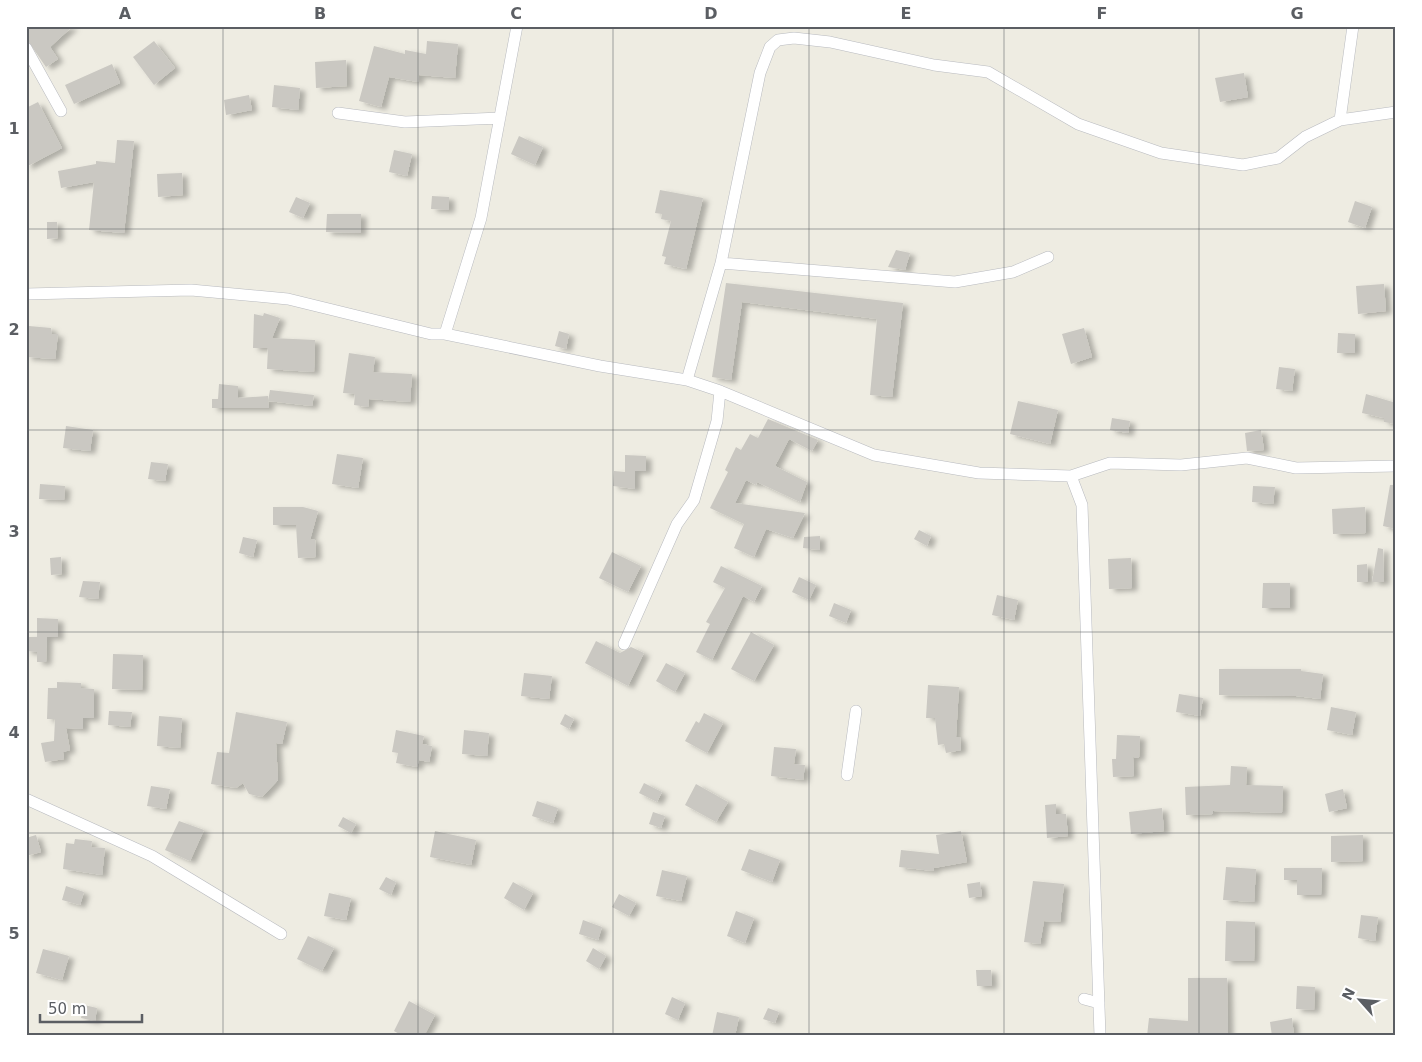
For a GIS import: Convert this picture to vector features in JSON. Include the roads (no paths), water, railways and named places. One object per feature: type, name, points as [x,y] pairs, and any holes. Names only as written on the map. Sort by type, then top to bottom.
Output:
[{"type":"street","points":[[445,334],[481,218],[517,26]]},
{"type":"street","points":[[1340,120],[1353,26]]},
{"type":"street","points":[[687,380],[721,262],[760,73],[770,47],[778,40],[794,38],[830,42],[934,65],[988,72],[1078,124],[1162,153],[1243,165],[1278,158],[1305,137],[1340,120],[1396,112]]},
{"type":"street","points":[[26,48],[61,111]]},
{"type":"street","points":[[338,114],[406,122],[500,118]]},
{"type":"street","points":[[721,262],[955,282],[1013,272],[1048,257]]},
{"type":"street","points":[[26,294],[191,290],[288,299],[431,334],[445,334],[600,366],[687,380],[720,391],[874,455],[979,473],[1071,476],[1110,463],[1181,465],[1247,458],[1296,468],[1396,466]]},
{"type":"street","points":[[624,644],[677,524],[694,500],[717,421],[720,391]]},
{"type":"street","points":[[1071,476],[1082,505],[1100,1036]]},
{"type":"street","points":[[846,776],[856,711]]},
{"type":"street","points":[[26,799],[152,856],[281,934]]},
{"type":"street","points":[[1084,999],[1099,1003]]}]
